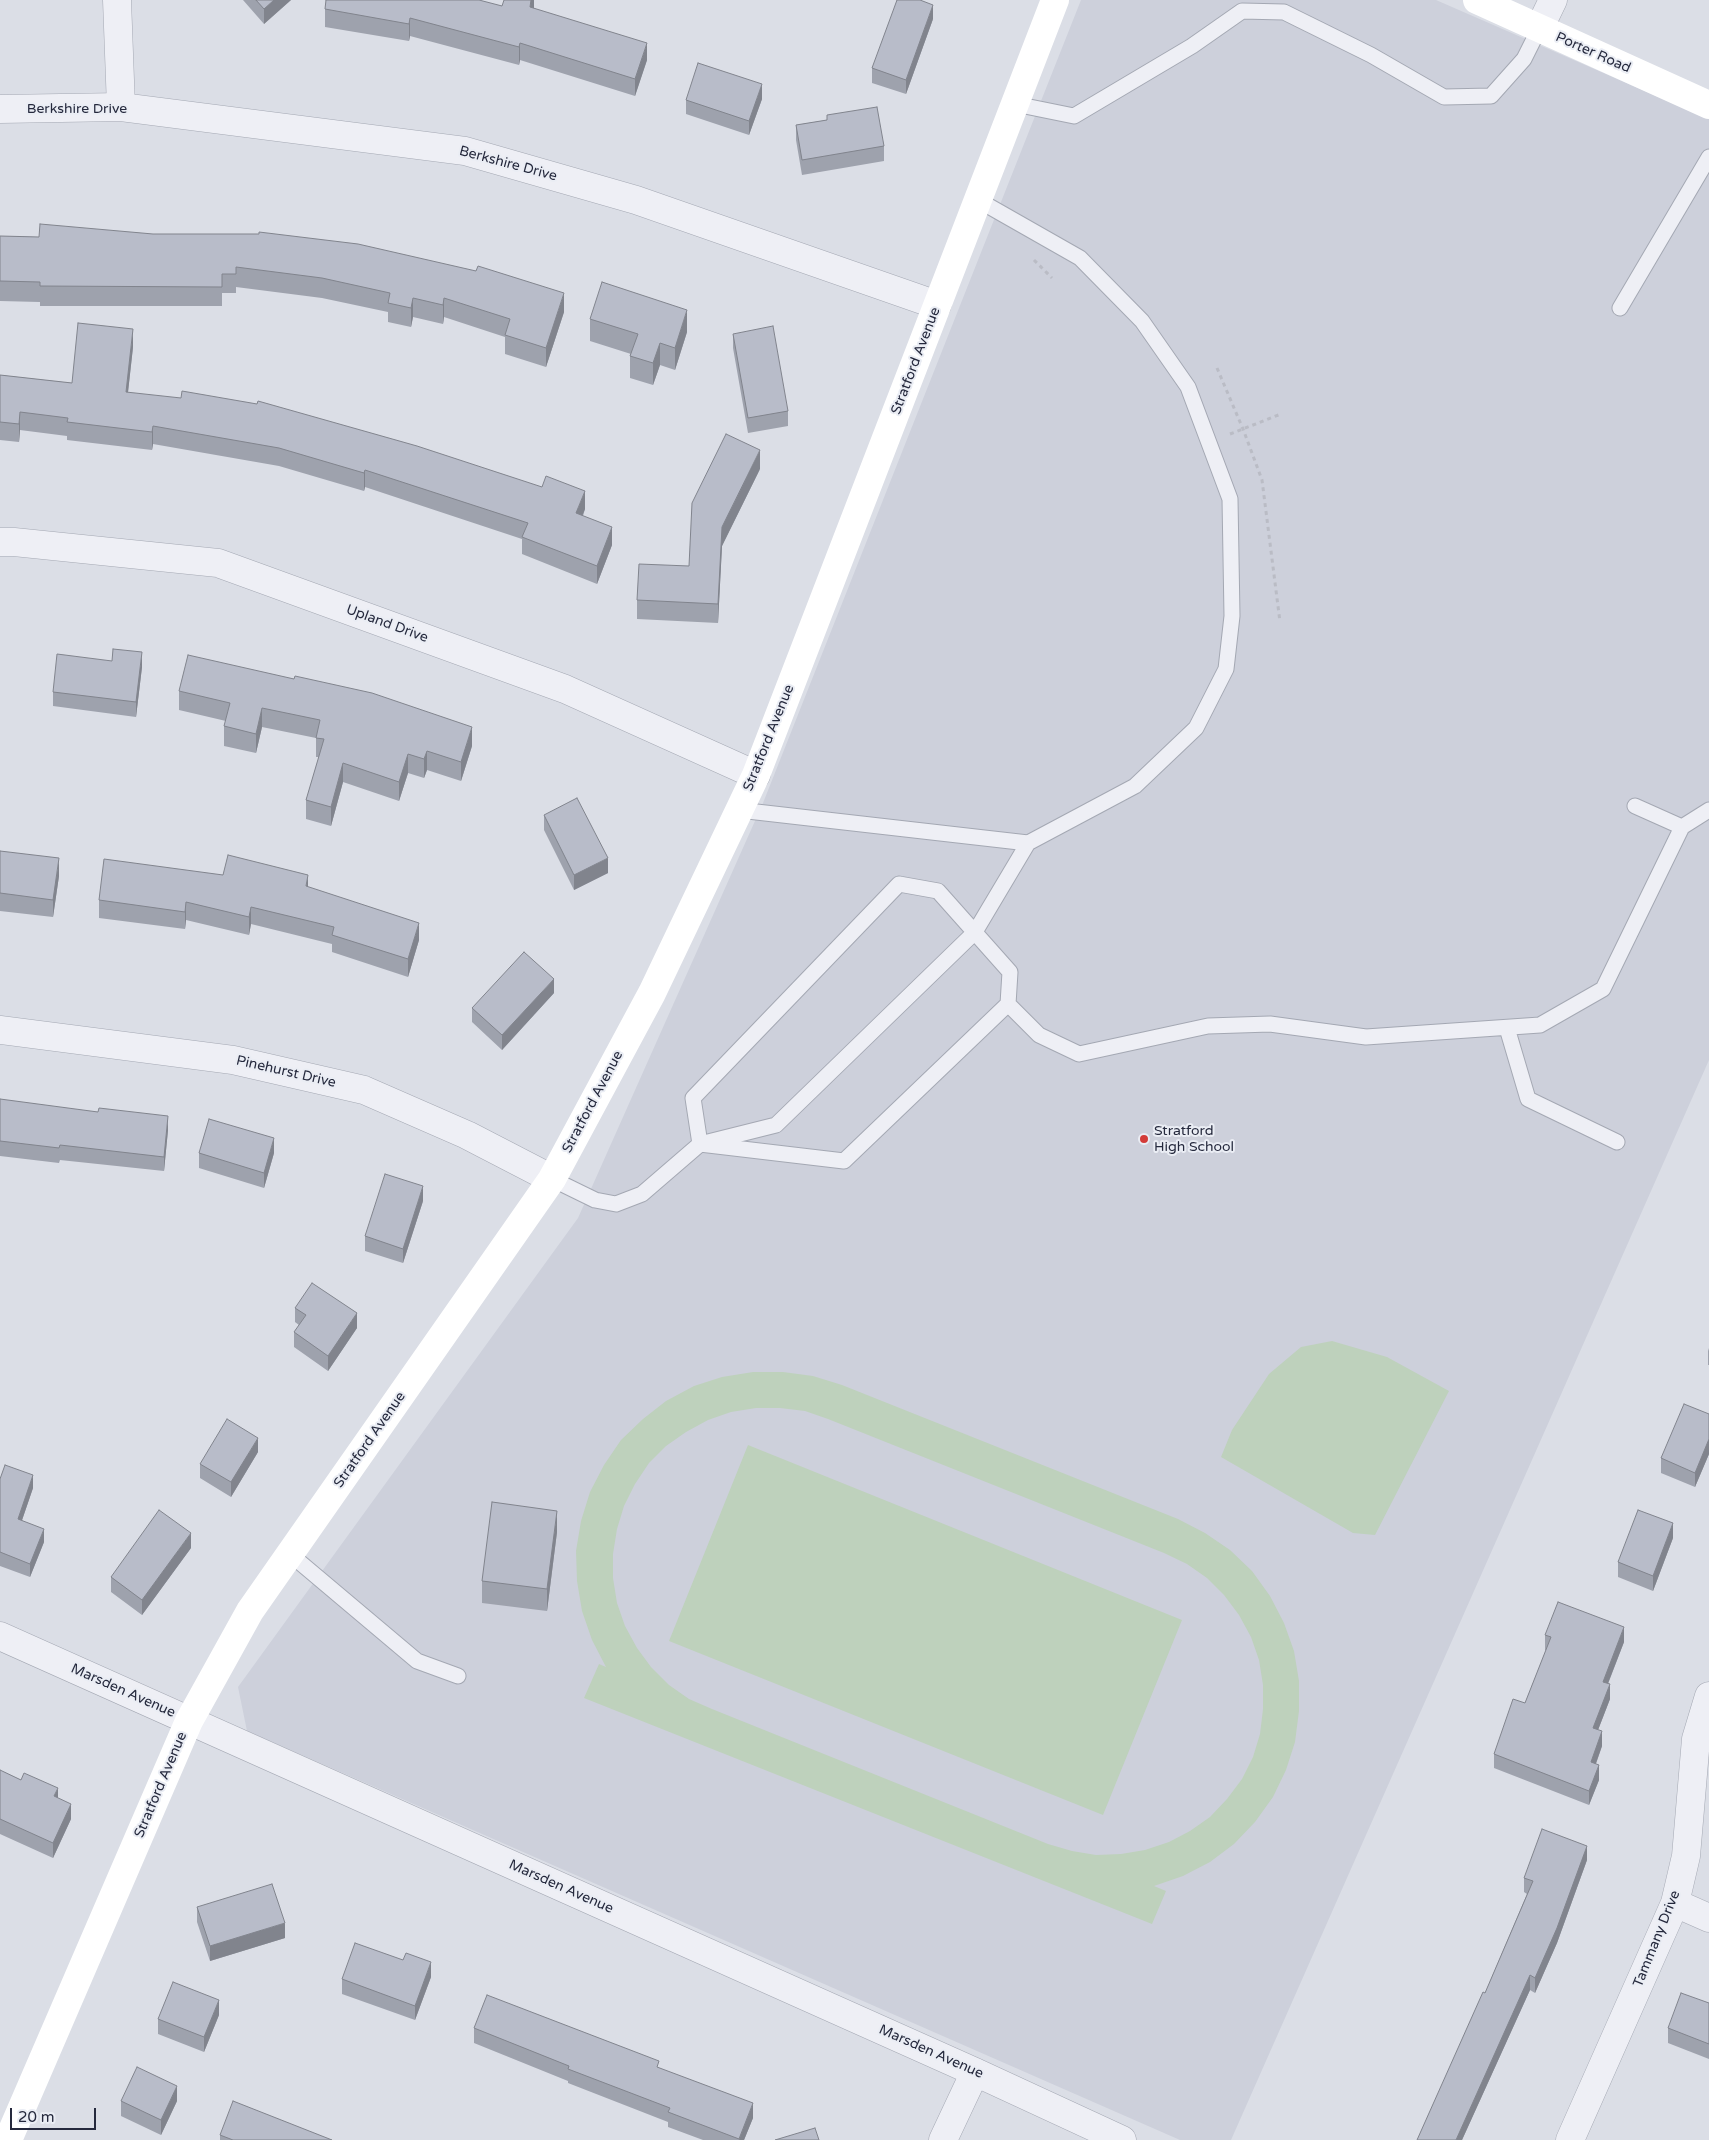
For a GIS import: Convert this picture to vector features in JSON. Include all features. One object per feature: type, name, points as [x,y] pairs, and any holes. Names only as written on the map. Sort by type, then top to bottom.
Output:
[{"type":"street","points":[[116,0],[121,107]]},
{"type":"street","name":"Stratford Avenue","points":[[8,2140],[189,1721],[250,1611],[552,1179],[652,993],[756,775],[1055,0]]},
{"type":"street","name":"Porter Road","points":[[1477,0],[1709,105]]},
{"type":"street","points":[[1539,29],[1553,0]]},
{"type":"street","name":"Berkshire Drive","points":[[0,109],[121,107],[465,151],[636,200],[937,305]]},
{"type":"street","name":"Upland Drive","points":[[0,542],[218,563],[566,689],[756,775]]},
{"type":"street","name":"Pinehurst Drive","points":[[0,1030],[233,1060],[364,1090],[467,1135],[552,1179]]},
{"type":"street","name":"Marsden Avenue","points":[[0,1636],[975,2072],[1122,2140]]},
{"type":"street","name":"Tammany Drive","points":[[1570,2140],[1675,1903],[1686,1856],[1696,1739],[1709,1696]]},
{"type":"street","points":[[1675,1903],[1709,1918]]},
{"type":"street","points":[[943,2140],[975,2072]]},
{"type":"lane","points":[[1015,104],[1074,116],[1192,46],[1242,12],[1284,12],[1371,55],[1444,97],[1491,96],[1524,59],[1539,29]]},
{"type":"lane","points":[[1620,308],[1709,157]]},
{"type":"lane","points":[[552,1179],[595,1200],[616,1204],[642,1194],[700,1144],[776,1125],[975,932],[1028,843],[1135,786],[1196,728],[1226,669],[1232,616],[1230,499],[1188,387],[1142,321],[1080,258],[978,200]]},
{"type":"lane","points":[[1635,806],[1682,827]]},
{"type":"lane","points":[[739,810],[1028,843]]},
{"type":"lane","points":[[1008,1004],[1039,1035],[1079,1054],[1208,1026],[1270,1024],[1366,1037],[1540,1025],[1603,989],[1682,827],[1709,810]]},
{"type":"lane","points":[[899,884],[938,891],[1010,972],[1008,1004],[844,1161],[700,1144],[693,1098],[899,884]]},
{"type":"lane","points":[[1506,1028],[1528,1099],[1617,1142]]},
{"type":"lane","points":[[290,1554],[417,1660],[458,1676]]},
{"type":"path","points":[[1033,259],[1052,278]]},
{"type":"path","points":[[1217,368],[1262,480],[1280,622]]},
{"type":"path","points":[[1209,442],[1281,414]]},
{"type":"shaded area","name":"Stratford High School","points":[[1081,0],[1436,0],[1709,119],[1709,1060],[1231,2140],[1180,2140],[247,1731],[238,1687],[578,1218],[763,803]]},
{"type":"green space","points":[[1332,1341],[1387,1357],[1449,1391],[1375,1535],[1353,1533],[1221,1457],[1232,1430],[1269,1374],[1301,1347]]},
{"type":"green space","points":[[753,1372],[783,1372],[813,1376],[842,1385],[1178,1519],[1205,1533],[1230,1550],[1252,1571],[1270,1596],[1284,1623],[1294,1651],[1299,1681],[1299,1711],[1295,1742],[1286,1770],[1273,1797],[1255,1822],[1234,1844],[1210,1862],[1183,1876],[1154,1886],[1166,1891],[1152,1924],[584,1698],[599,1664],[606,1667],[592,1640],[582,1611],[577,1581],[576,1551],[581,1521],[590,1492],[604,1465],[621,1440],[643,1419],[666,1401],[694,1386],[722,1377]],"holes":[[[756,1408],[805,1411],[828,1419],[1164,1553],[1187,1564],[1207,1578],[1224,1595],[1239,1615],[1251,1637],[1259,1660],[1263,1685],[1260,1734],[1253,1757],[1242,1779],[1227,1799],[1210,1817],[1190,1831],[1169,1842],[1145,1850],[1121,1854],[1096,1855],[1072,1851],[1048,1844],[712,1709],[689,1699],[669,1685],[651,1667],[637,1648],[625,1626],[617,1603],[613,1578],[613,1554],[617,1529],[624,1506],[635,1484],[649,1463],[666,1446],[686,1432],[708,1420],[731,1412]]]},
{"type":"green space","points":[[748,1445],[1182,1620],[1103,1815],[669,1641]]},
{"type":"building","points":[[256,0],[274,0],[264,9]]},
{"type":"building","points":[[326,0],[479,0],[502,6],[504,0],[531,0],[530,7],[647,43],[635,79],[520,43],[519,47],[410,18],[409,24],[325,9]]},
{"type":"building","points":[[897,0],[920,0],[933,5],[906,80],[872,68]]},
{"type":"building","points":[[698,63],[762,84],[749,121],[686,100]]},
{"type":"building","points":[[877,107],[884,146],[802,160],[796,125],[827,120],[827,115]]},
{"type":"building","points":[[40,224],[153,234],[259,234],[259,232],[358,244],[476,271],[478,266],[564,293],[546,348],[505,335],[510,319],[444,298],[443,305],[413,298],[411,308],[388,303],[390,293],[322,278],[236,267],[236,274],[222,274],[222,287],[40,286],[40,282],[0,281],[0,236],[39,237]]},
{"type":"building","points":[[602,282],[687,310],[675,348],[660,343],[653,363],[630,356],[638,334],[590,319]]},
{"type":"building","points":[[78,323],[133,329],[126,392],[181,398],[182,391],[257,404],[258,401],[417,446],[542,487],[546,476],[585,491],[576,513],[612,527],[597,566],[522,537],[528,523],[365,470],[364,473],[279,448],[153,426],[152,432],[67,422],[68,418],[20,412],[19,424],[0,422],[0,375],[72,383]]},
{"type":"building","points":[[773,326],[788,411],[748,418],[733,334]]},
{"type":"building","points":[[726,434],[760,450],[722,527],[718,604],[637,600],[639,564],[689,566],[692,503]]},
{"type":"building","points":[[113,649],[142,652],[136,702],[53,692],[57,654],[112,661]]},
{"type":"building","points":[[188,655],[294,679],[295,676],[372,693],[472,727],[461,762],[427,751],[424,759],[408,754],[399,782],[343,763],[331,807],[306,800],[324,739],[316,738],[320,720],[262,708],[256,734],[224,726],[230,703],[179,691]]},
{"type":"building","points":[[577,798],[608,858],[574,875],[544,815]]},
{"type":"building","points":[[0,851],[59,858],[53,900],[0,893]]},
{"type":"building","points":[[228,855],[308,875],[306,886],[419,923],[408,959],[332,935],[334,927],[251,907],[249,917],[186,902],[185,912],[99,900],[104,859],[223,875]]},
{"type":"building","points":[[524,952],[554,979],[502,1035],[472,1008]]},
{"type":"building","points":[[0,1099],[98,1112],[99,1108],[168,1116],[164,1157],[60,1145],[59,1148],[0,1141]]},
{"type":"building","points":[[209,1119],[274,1138],[264,1173],[199,1153]]},
{"type":"building","points":[[385,1174],[423,1186],[403,1249],[365,1236]]},
{"type":"building","points":[[312,1283],[357,1313],[328,1356],[294,1332],[306,1315],[295,1308]]},
{"type":"building","points":[[1684,1404],[1709,1414],[1709,1439],[1695,1473],[1661,1458]]},
{"type":"building","points":[[227,1419],[258,1438],[231,1482],[200,1464]]},
{"type":"building","points":[[5,1465],[33,1475],[18,1519],[44,1529],[30,1564],[0,1552],[0,1479]]},
{"type":"building","points":[[492,1502],[557,1511],[547,1589],[482,1581]]},
{"type":"building","points":[[159,1510],[191,1533],[142,1600],[111,1577]]},
{"type":"building","points":[[1638,1510],[1673,1523],[1653,1576],[1618,1562]]},
{"type":"building","points":[[1558,1602],[1624,1627],[1603,1682],[1610,1684],[1593,1728],[1602,1731],[1591,1762],[1599,1765],[1589,1791],[1494,1754],[1513,1699],[1525,1703],[1551,1637],[1545,1635]]},
{"type":"building","points":[[0,1770],[21,1780],[24,1773],[58,1788],[54,1796],[71,1804],[53,1843],[0,1819]]},
{"type":"building","points":[[1542,1829],[1587,1846],[1557,1928],[1535,1978],[1530,1975],[1456,2140],[1417,2140],[1483,1992],[1485,1993],[1533,1881],[1524,1878]]},
{"type":"building","points":[[272,1884],[285,1923],[210,1946],[197,1907]]},
{"type":"building","points":[[355,1943],[403,1960],[406,1953],[431,1962],[415,2006],[342,1979]]},
{"type":"building","points":[[173,1982],[219,2000],[204,2037],[158,2019]]},
{"type":"building","points":[[1681,1993],[1709,2003],[1709,2044],[1668,2028]]},
{"type":"building","points":[[487,1995],[659,2061],[657,2067],[753,2103],[739,2139],[668,2112],[670,2108],[568,2069],[569,2066],[474,2028]]},
{"type":"building","points":[[137,2067],[177,2086],[161,2120],[121,2101]]},
{"type":"building","points":[[233,2101],[332,2140],[233,2140],[220,2135]]},
{"type":"building","points":[[815,2128],[819,2140],[775,2140]]},
{"type":"place","name":"Stratford High School","points":[[1144,1139]]}]
